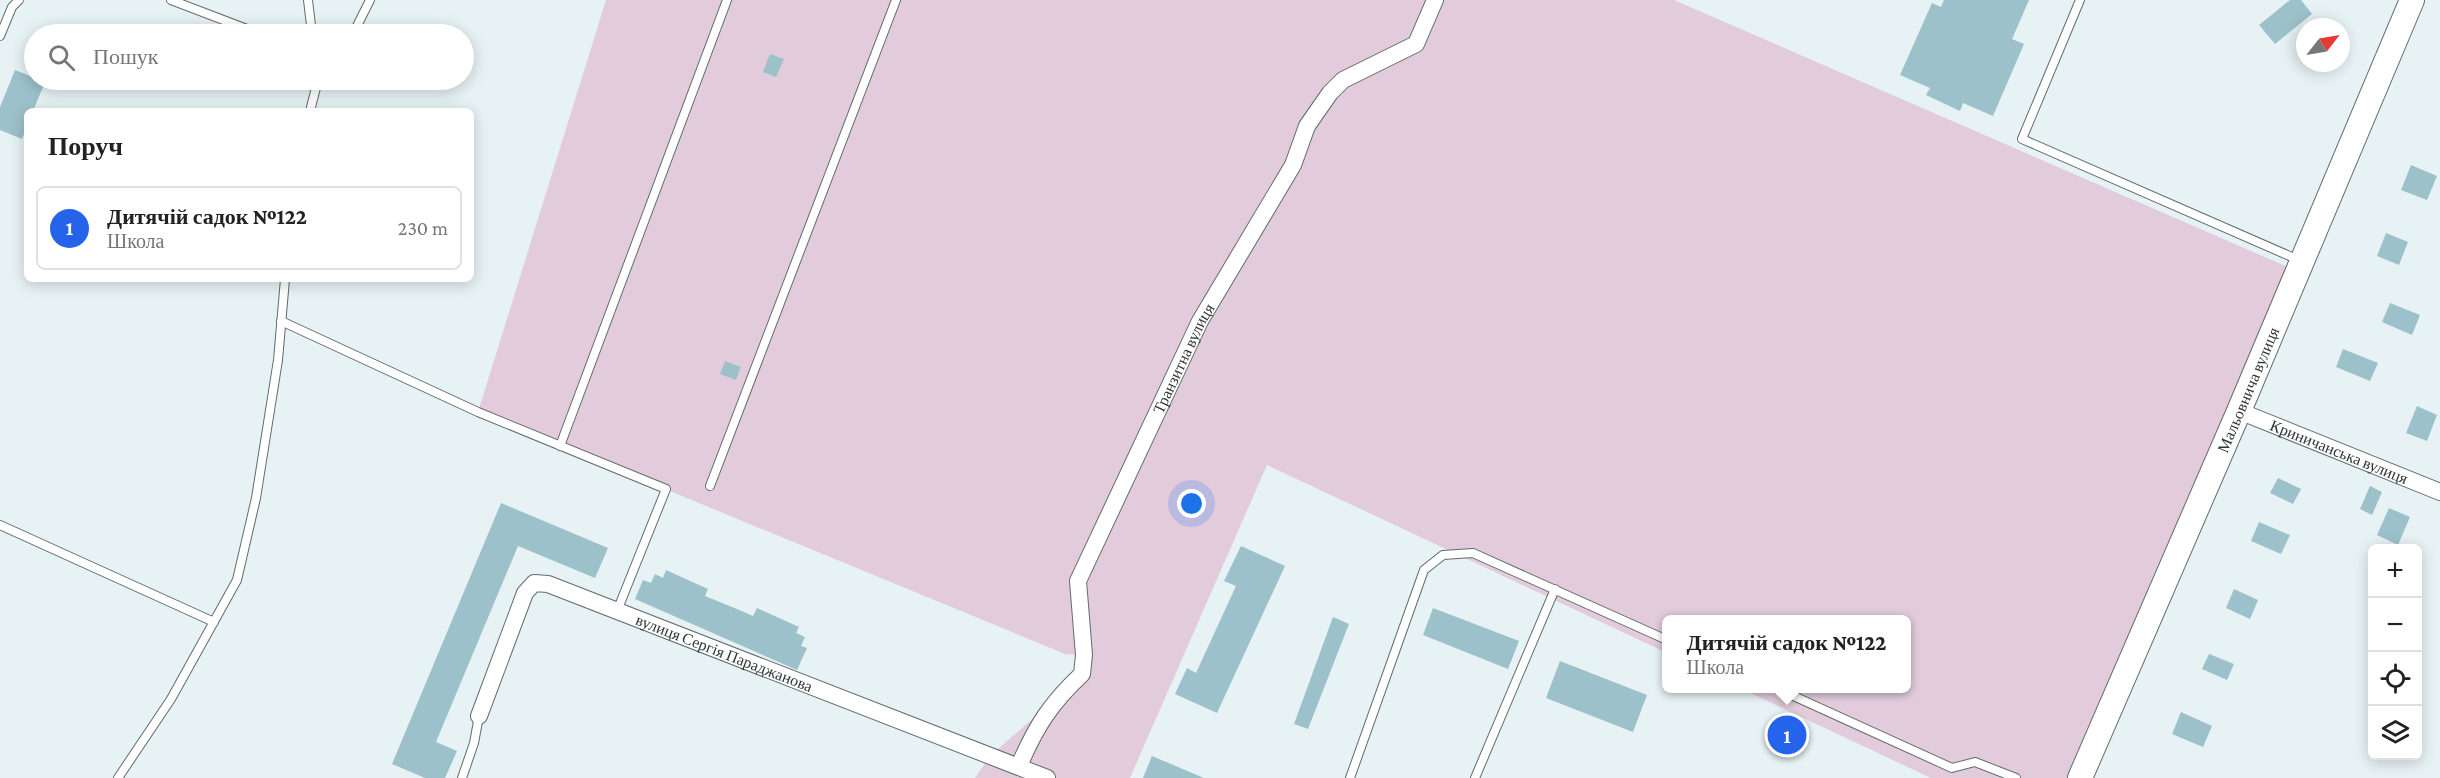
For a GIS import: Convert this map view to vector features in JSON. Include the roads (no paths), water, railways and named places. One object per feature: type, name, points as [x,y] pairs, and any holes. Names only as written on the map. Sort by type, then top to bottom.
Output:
[{"type":"street","name":"Транзитна вулиця","points":[[1019,766],[1033,732],[1062,693],[1082,674],[1084,655],[1078,581],[1200,321],[1293,165],[1307,126],[1330,93],[1343,80],[1416,44],[1435,0]]},
{"type":"street","name":"Мальовнича вулиця","points":[[2080,778],[2239,411],[2412,0]]},
{"type":"street","name":"Криничанська вулиця","points":[[2239,411],[2440,492]]},
{"type":"street","name":"вулиця Сергія Параджанова","points":[[479,716],[525,593],[534,583],[548,584],[1047,778]]},
{"type":"lane","points":[[0,36],[12,7],[19,0]]},
{"type":"lane","points":[[171,0],[234,24]]},
{"type":"lane","points":[[308,0],[311,24]]},
{"type":"lane","points":[[358,24],[370,0]]},
{"type":"lane","points":[[560,446],[727,0]]},
{"type":"lane","points":[[710,486],[896,0]]},
{"type":"lane","points":[[2080,0],[2022,139],[2302,261]]},
{"type":"lane","points":[[311,108],[315,90]]},
{"type":"lane","points":[[118,778],[171,699],[237,580],[256,498],[278,360],[285,282]]},
{"type":"lane","points":[[281,321],[478,412],[666,489],[616,611]]},
{"type":"lane","points":[[0,525],[214,622]]},
{"type":"lane","points":[[1350,778],[1424,570],[1443,555],[1473,553],[1662,638]]},
{"type":"lane","points":[[1475,778],[1554,589]]},
{"type":"lane","points":[[1787,693],[1952,768],[1975,762],[2016,778]]},
{"type":"lane","points":[[462,778],[474,743],[479,716]]},
{"type":"place","name":"Дитячій садок №122","points":[[1787,735]]}]
